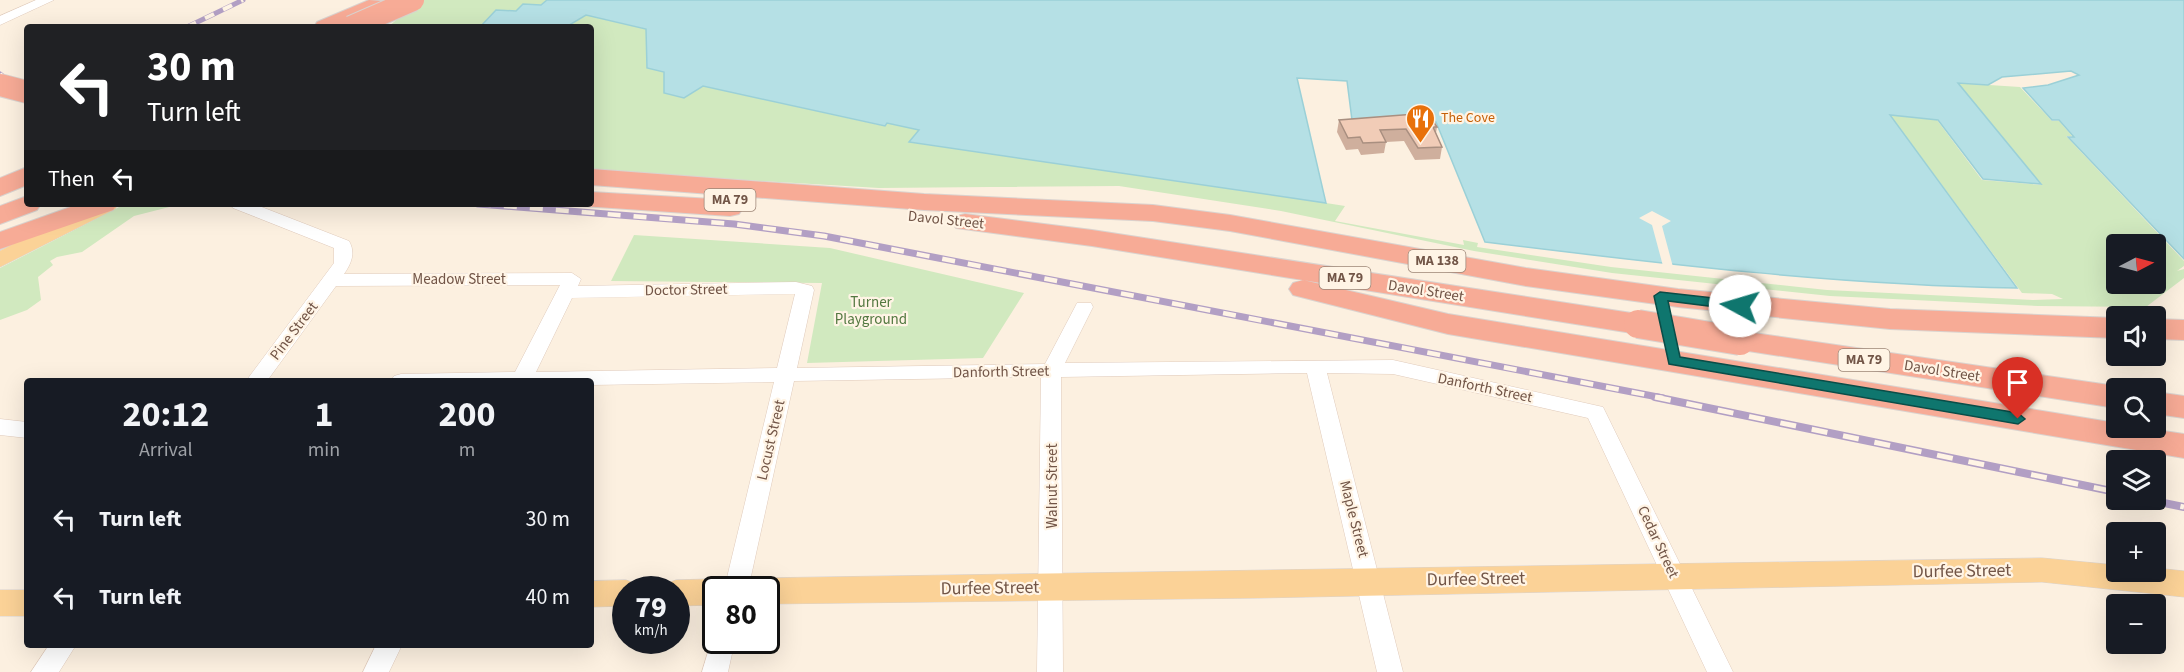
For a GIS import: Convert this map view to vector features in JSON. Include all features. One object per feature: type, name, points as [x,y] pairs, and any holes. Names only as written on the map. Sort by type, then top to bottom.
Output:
[{"type":"highway","points":[[332,24],[387,0]]},
{"type":"highway","points":[[358,24],[412,0]]},
{"type":"highway","points":[[0,85],[24,91]]},
{"type":"highway","points":[[0,174],[24,162]]},
{"type":"highway","points":[[0,188],[24,176]]},
{"type":"highway","name":"Davol Street","points":[[594,177],[758,190],[1170,214],[1517,275],[1660,296],[1859,316],[2106,328]]},
{"type":"highway","name":"Davol Street","points":[[594,189],[868,212],[1055,233],[1740,341],[2106,396]]},
{"type":"highway","points":[[0,204],[24,191]]},
{"type":"highway","points":[[594,200],[793,212],[868,212]]},
{"type":"highway","points":[[0,216],[24,206]]},
{"type":"highway","points":[[0,241],[97,207]]},
{"type":"highway","points":[[1194,254],[1283,284],[1448,324],[2184,446]]},
{"type":"highway","points":[[1660,296],[1674,361]]},
{"type":"highway","points":[[2166,329],[2184,330]]},
{"type":"highway","points":[[2166,404],[2184,407]]},
{"type":"main road","points":[[0,260],[100,207]]},
{"type":"main road","name":"Durfee Street","points":[[780,591],[1258,585],[1674,575],[2042,570],[2184,584]]},
{"type":"main road","points":[[594,594],[612,593]]},
{"type":"main road","points":[[0,603],[24,603]]},
{"type":"street","points":[[0,21],[47,0]]},
{"type":"street","points":[[381,24],[412,0]]},
{"type":"street","name":"Pine Street","points":[[247,207],[343,245],[343,263],[258,378]]},
{"type":"street","name":"Meadow Street","points":[[332,280],[572,279],[566,292]]},
{"type":"street","name":"Doctor Street","points":[[566,292],[796,288],[806,291]]},
{"type":"street","name":"Locust Street","points":[[739,576],[806,291]]},
{"type":"street","points":[[523,378],[566,292]]},
{"type":"street","name":"Walnut Street","points":[[1050,672],[1051,371],[1084,307]]},
{"type":"street","name":"Danforth Street","points":[[594,379],[1315,366],[1393,367],[1596,412]]},
{"type":"street","name":"Maple Street","points":[[1315,366],[1370,581],[1390,672]]},
{"type":"street","name":"Cedar Street","points":[[1596,412],[1720,672]]},
{"type":"street","points":[[0,444],[15,428]]},
{"type":"street","points":[[44,672],[61,648]]},
{"type":"street","points":[[376,672],[388,648]]},
{"type":"street","points":[[715,672],[720,654]]},
{"type":"green space","points":[[420,0],[547,0],[541,5],[523,4],[517,11],[496,10],[483,24],[392,24]]},
{"type":"green space","points":[[586,15],[646,29],[647,68],[664,72],[664,93],[684,98],[703,86],[884,126],[887,123],[920,130],[910,142],[1345,206],[1335,221],[1464,245],[1463,240],[1478,243],[1477,247],[1611,267],[1827,290],[2033,300],[2063,299],[2052,294],[2022,293],[1890,115],[1937,120],[1982,180],[2042,185],[1958,83],[2020,87],[2052,121],[2059,121],[2072,136],[2066,136],[2159,234],[2106,234],[2106,294],[2163,294],[2147,306],[2106,307],[2038,306],[1830,296],[1612,273],[1474,251],[1281,211],[1119,186],[879,188],[594,171],[594,24],[571,24]]},
{"type":"green space","points":[[119,207],[169,207],[134,216],[82,252],[57,257],[50,261],[53,265],[38,277],[41,300],[27,310],[0,320],[0,268]]},
{"type":"green space","name":"Turner Playground","points":[[634,235],[830,248],[1024,293],[983,358],[807,363],[822,283],[611,281]]},
{"type":"green space","points":[[2166,242],[2184,261],[2184,266],[2177,271],[2184,269],[2184,278],[2166,292]]},
{"type":"water","points":[[547,0],[2184,0],[2184,259],[2166,240],[2166,234],[2160,234],[2068,137],[2074,137],[2059,120],[2052,120],[2023,88],[2048,85],[2079,75],[2071,71],[2002,77],[1988,85],[1958,83],[2041,184],[1983,179],[1938,120],[1890,115],[2017,288],[1950,286],[1751,272],[1485,242],[1436,122],[1352,120],[1347,81],[1297,78],[1326,203],[909,142],[919,130],[887,123],[885,126],[703,86],[684,98],[664,93],[664,72],[647,68],[646,29],[586,15],[571,24],[483,24],[496,10],[516,11],[523,4],[541,5]]},
{"type":"pier","points":[[1652,211],[1671,221],[1662,226],[1673,267],[1663,266],[1652,225],[1639,218]]},
{"type":"building","points":[[1428,113],[1437,127],[1433,127],[1442,147],[1418,148],[1406,129],[1380,130],[1386,142],[1363,143],[1360,137],[1348,138],[1339,120]]},
{"type":"railway","points":[[193,24],[243,0]]},
{"type":"railway","points":[[0,74],[24,94]]},
{"type":"railway","points":[[516,207],[734,224],[824,236],[1663,398]]},
{"type":"railway","points":[[1655,397],[2106,490]]},
{"type":"railway","points":[[2166,503],[2184,507]]},
{"type":"place","name":"The Cove","points":[[1420,144]]},
{"type":"route","points":[[1740,306],[1660,296],[1674,361],[2018,419]]}]
